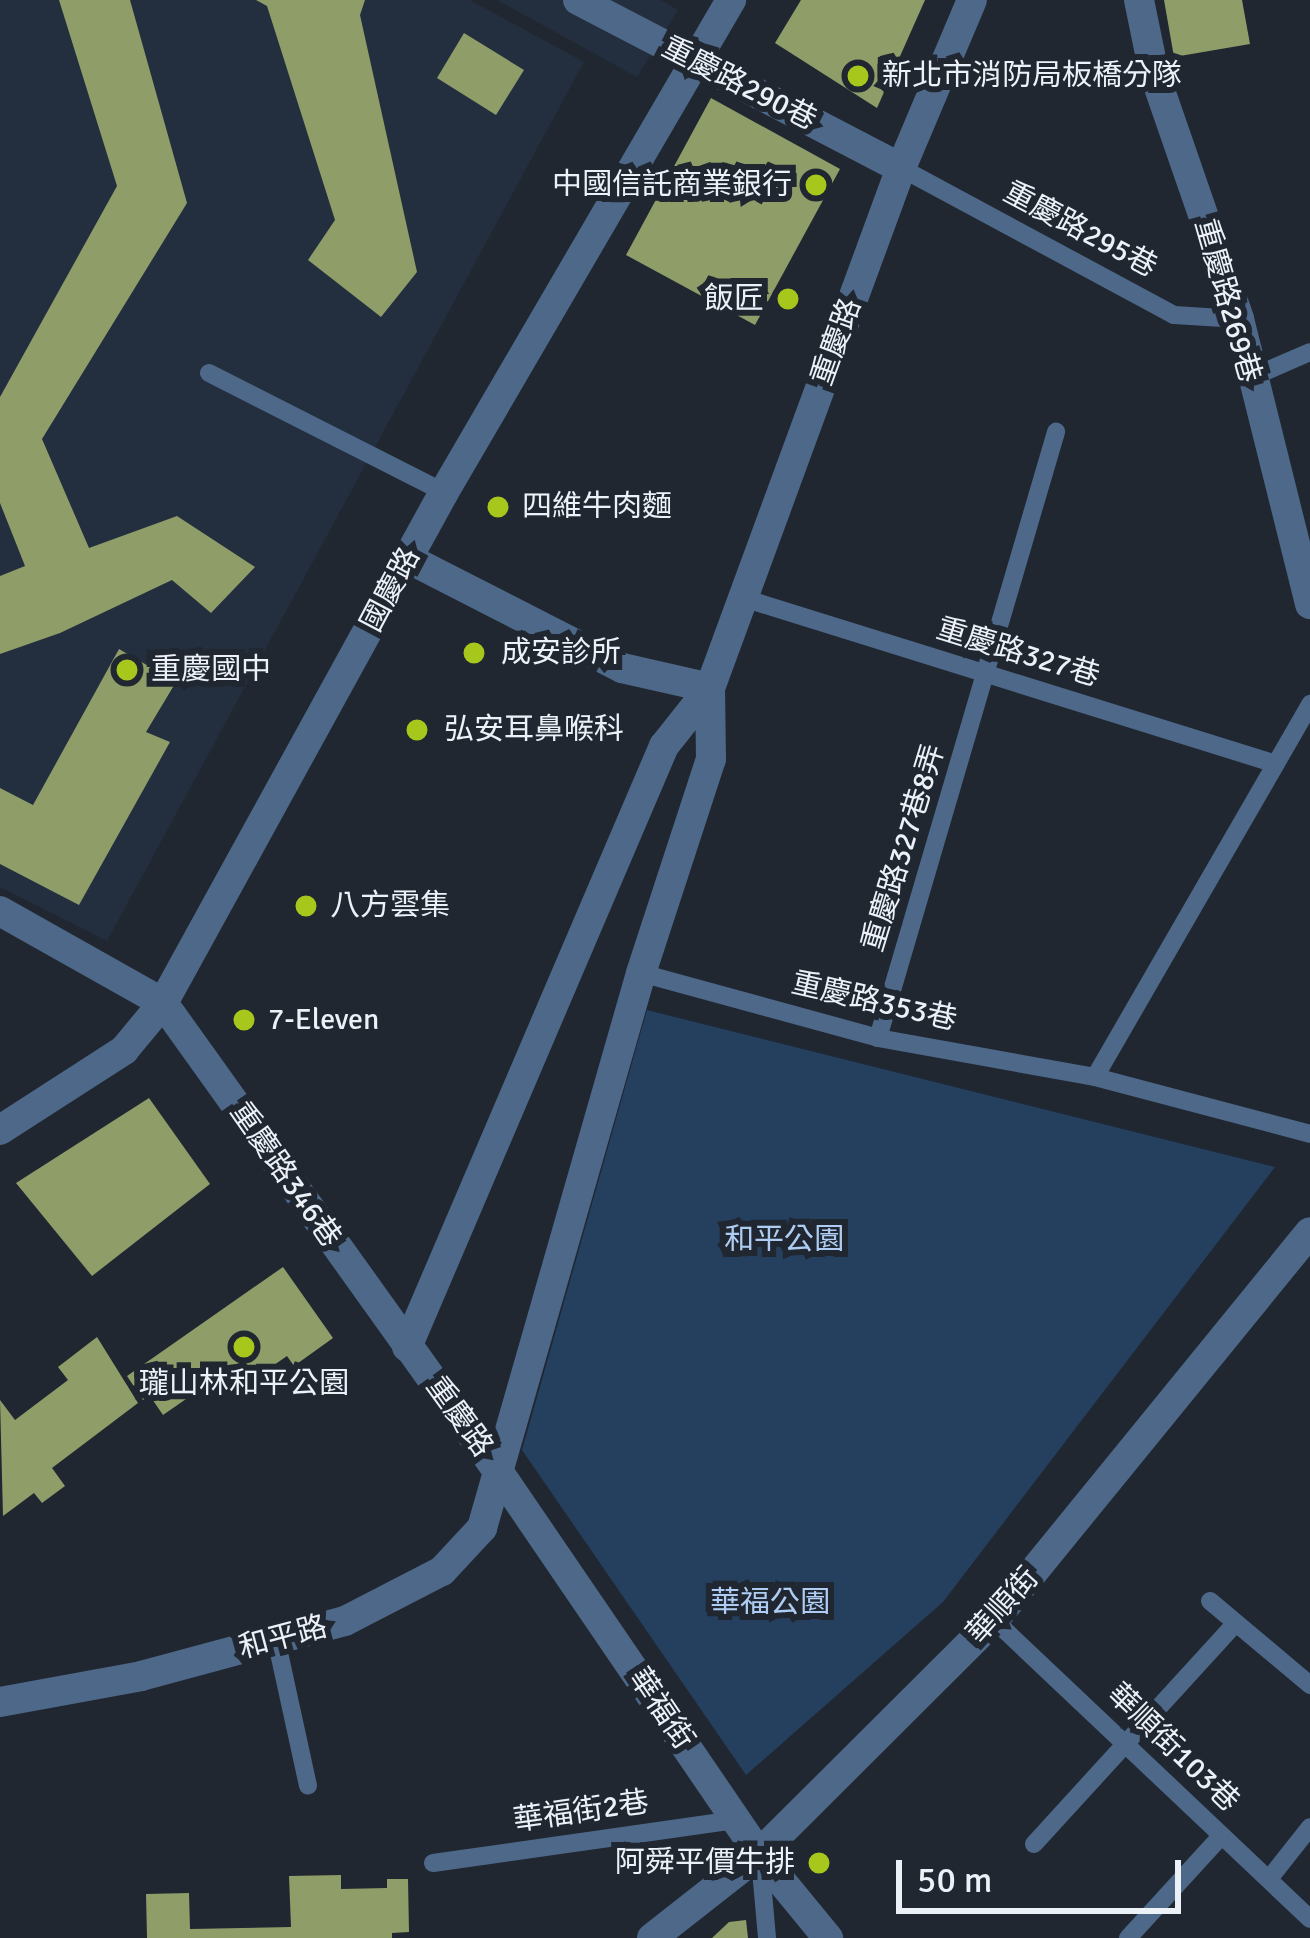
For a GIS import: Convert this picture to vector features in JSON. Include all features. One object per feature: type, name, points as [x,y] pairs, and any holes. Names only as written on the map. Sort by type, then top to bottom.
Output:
[{"type":"street","name":"重慶路290巷","points":[[578,0],[901,168]]},
{"type":"street","name":"國慶路","points":[[0,1130],[124,1050],[163,1003],[444,492],[730,0]]},
{"type":"street","name":"重慶路","points":[[500,1474],[407,1347],[664,746],[710,688],[901,168],[972,0]]},
{"type":"street","name":"重慶路269巷","points":[[1139,0],[1154,73],[1239,319],[1310,604]]},
{"type":"street","points":[[409,559],[622,668],[710,688]]},
{"type":"street","name":"重慶路","points":[[500,1474],[641,973],[711,759],[710,688]]},
{"type":"street","points":[[0,911],[163,1003]]},
{"type":"street","name":"重慶路346巷","points":[[163,1003],[407,1347]]},
{"type":"street","name":"華順街","points":[[652,1938],[760,1854],[994,1620],[1310,1232]]},
{"type":"street","name":"和平路","points":[[0,1702],[141,1676],[345,1621],[442,1571],[482,1528],[500,1474]]},
{"type":"street","name":"華福街","points":[[500,1474],[760,1854],[828,1938]]},
{"type":"lane","name":"重慶路295巷","points":[[901,168],[1174,315],[1239,319]]},
{"type":"lane","points":[[1250,378],[1310,352]]},
{"type":"lane","points":[[209,373],[444,492]]},
{"type":"lane","name":"重慶路327巷8弄","points":[[878,1038],[1056,432]]},
{"type":"lane","name":"重慶路327巷","points":[[743,598],[1276,764]]},
{"type":"lane","points":[[1095,1076],[1310,704]]},
{"type":"lane","name":"重慶路353巷","points":[[641,973],[878,1038],[1095,1076],[1310,1134]]},
{"type":"lane","points":[[1210,1601],[1310,1685]]},
{"type":"lane","name":"華順街103巷","points":[[994,1620],[1310,1922]]},
{"type":"lane","points":[[1034,1844],[1236,1623]]},
{"type":"lane","points":[[276,1639],[308,1786]]},
{"type":"lane","name":"華福街2巷","points":[[433,1863],[736,1820]]},
{"type":"lane","points":[[1269,1879],[1310,1827]]},
{"type":"lane","points":[[1128,1938],[1221,1836]]},
{"type":"lane","points":[[760,1854],[767,1938]]},
{"type":"lane","points":[[1300,1938],[1310,1922]]},
{"type":"shaded area","name":"重慶國中","points":[[0,0],[470,0],[584,62],[107,941],[0,887]]},
{"type":"shaded area","points":[[497,0],[661,0],[678,10],[637,77]]},
{"type":"green space","name":"和平公園","points":[[647,1010],[1275,1167],[943,1602],[746,1775],[522,1450]]},
{"type":"building","points":[[59,0],[130,0],[187,203],[42,439],[89,548],[177,516],[255,567],[211,613],[172,580],[60,633],[0,654],[0,576],[25,566],[0,503],[0,397],[117,186]]},
{"type":"building","points":[[256,0],[365,0],[360,15],[417,272],[381,317],[308,260],[335,220],[267,6]]},
{"type":"building","name":"新北市消防局板橋分隊","points":[[801,0],[925,0],[877,108],[775,43]]},
{"type":"building","points":[[1164,0],[1242,0],[1250,44],[1174,57]]},
{"type":"building","points":[[464,33],[524,70],[496,115],[437,78]]},
{"type":"building","points":[[711,98],[840,169],[755,325],[626,255]]},
{"type":"building","points":[[119,649],[176,682],[146,732],[170,742],[79,905],[0,864],[0,788],[33,805]]},
{"type":"building","points":[[149,1098],[210,1184],[92,1276],[16,1183]]},
{"type":"building","name":"瓏山林和平公園","points":[[283,1267],[333,1338],[294,1366],[287,1356],[225,1399],[212,1381],[163,1415],[150,1396],[143,1400],[127,1376]]},
{"type":"building","points":[[97,1337],[138,1403],[52,1468],[65,1486],[42,1503],[34,1493],[3,1516],[0,1400],[15,1420],[68,1380],[58,1367]]},
{"type":"building","points":[[341,1875],[341,1889],[387,1888],[387,1879],[408,1879],[409,1932],[392,1933],[392,1938],[147,1938],[146,1894],[189,1893],[190,1929],[291,1927],[289,1876]]},
{"type":"building","points":[[746,1920],[748,1938],[712,1938],[729,1922]]},
{"type":"place","name":"新北市消防局板橋分隊","points":[[858,76]]},
{"type":"place","name":"中國信託商業銀行","points":[[816,185]]},
{"type":"place","name":"飯匠","points":[[788,299]]},
{"type":"place","name":"四維牛肉麵","points":[[498,507]]},
{"type":"place","name":"成安診所","points":[[474,653]]},
{"type":"place","name":"重慶國中","points":[[127,670]]},
{"type":"place","name":"弘安耳鼻喉科","points":[[417,730]]},
{"type":"place","name":"八方雲集","points":[[306,906]]},
{"type":"place","name":"7-Eleven","points":[[244,1020]]},
{"type":"place","name":"瓏山林和平公園","points":[[244,1347]]},
{"type":"place","name":"阿舜平價牛排","points":[[819,1863]]},
{"type":"park label","name":"華福公園","points":[[770,1603]]}]
